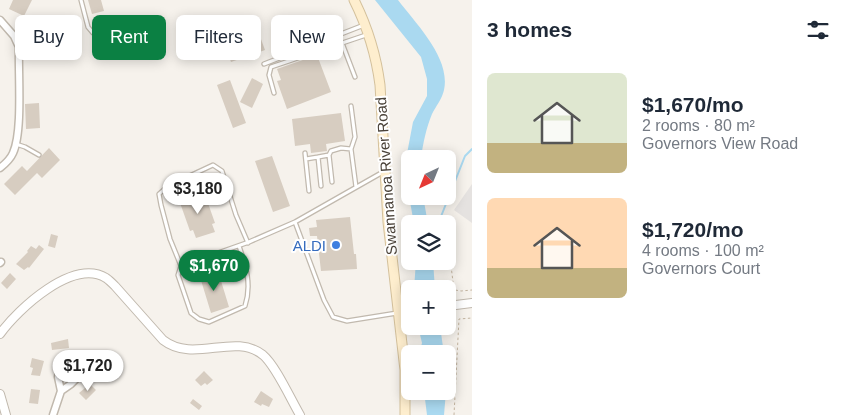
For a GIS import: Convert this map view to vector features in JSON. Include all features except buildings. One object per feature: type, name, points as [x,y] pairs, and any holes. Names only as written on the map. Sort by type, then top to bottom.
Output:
[{"type":"main road","name":"Swannanoa River Road","points":[[354,0],[369,34],[380,85],[388,222],[405,370],[405,415]]},
{"type":"street","points":[[0,20],[14,36],[18,47],[18,121],[15,144],[8,161],[0,168]]},
{"type":"street","points":[[0,334],[26,305],[55,283],[78,276],[98,275],[107,278],[169,345],[191,350],[206,350],[238,345],[252,349],[265,356],[300,415]]},
{"type":"street","points":[[456,305],[472,303]]},
{"type":"street","points":[[53,415],[61,391]]},
{"type":"street","points":[[0,394],[6,415]]},
{"type":"lane","points":[[81,0],[88,27],[92,32]]},
{"type":"lane","points":[[264,64],[365,24]]},
{"type":"lane","points":[[343,43],[369,34]]},
{"type":"lane","points":[[343,46],[355,77]]},
{"type":"lane","points":[[274,93],[270,75],[271,67],[292,60]]},
{"type":"lane","points":[[352,106],[354,137],[351,149],[356,187]]},
{"type":"lane","points":[[15,144],[24,146],[39,155]]},
{"type":"lane","points":[[332,182],[331,151],[341,148],[351,149]]},
{"type":"lane","points":[[305,153],[309,191]]},
{"type":"lane","points":[[306,159],[330,155]]},
{"type":"lane","points":[[318,157],[321,186]]},
{"type":"lane","points":[[239,246],[248,272],[248,296],[245,306],[210,322],[199,319],[191,313],[178,275],[181,266],[170,239],[160,205],[159,194],[168,186],[213,166],[222,171],[236,215],[248,243]]},
{"type":"lane","points":[[181,266],[248,243],[294,222],[385,170]]},
{"type":"lane","points":[[294,222],[324,300],[333,317],[347,321],[398,313]]},
{"type":"path","points":[[452,270],[455,290],[472,290]]},
{"type":"path","points":[[454,415],[459,319],[472,318]]},
{"type":"shaded area","points":[[472,184],[472,223],[454,210]]},
{"type":"water","points":[[375,0],[398,0],[430,42],[442,66],[445,78],[444,90],[428,125],[423,150],[408,150],[413,122],[427,96],[427,79],[421,57]]},
{"type":"water","points":[[411,205],[425,205],[426,215],[412,215]]},
{"type":"water","points":[[415,270],[434,270],[434,280],[415,280]]},
{"type":"water","points":[[420,335],[441,335],[443,345],[421,345]]},
{"type":"water","points":[[425,400],[445,400],[444,415],[427,415]]},
{"type":"waterway","points":[[442,215],[465,156],[472,149]]},
{"type":"place","name":"ALDI","points":[[336,245]]}]
